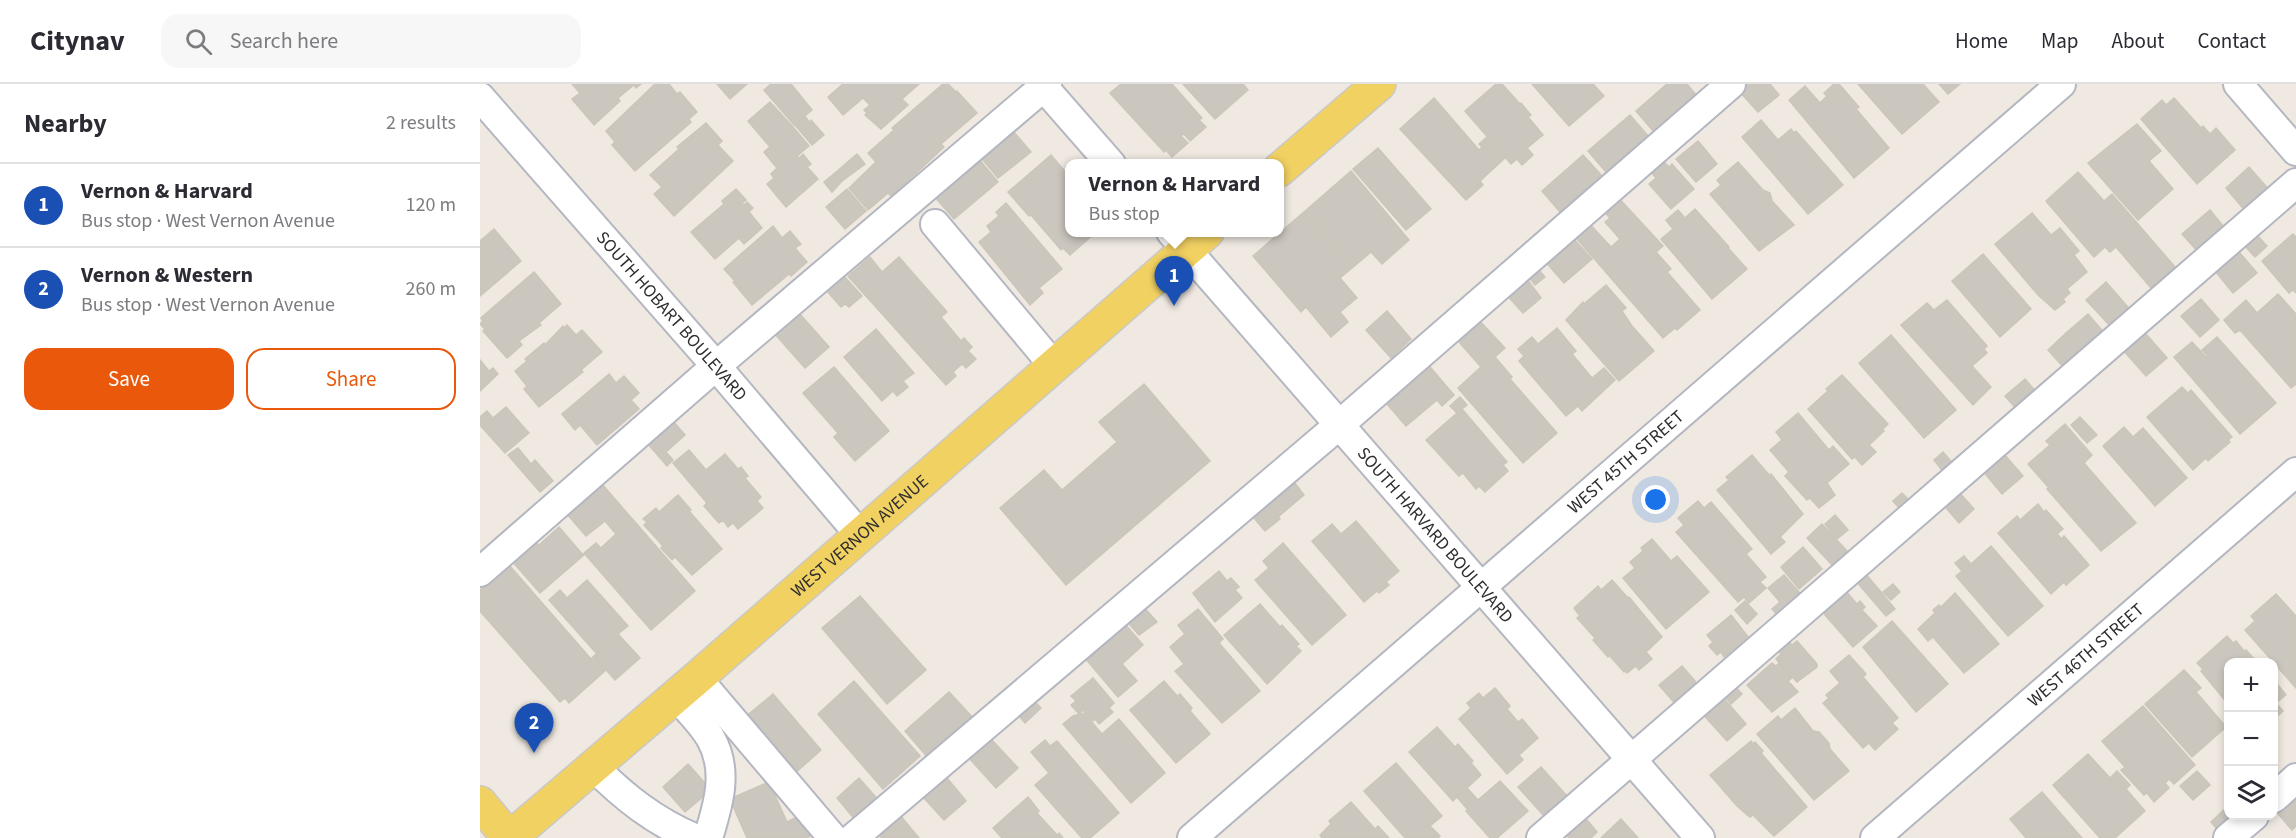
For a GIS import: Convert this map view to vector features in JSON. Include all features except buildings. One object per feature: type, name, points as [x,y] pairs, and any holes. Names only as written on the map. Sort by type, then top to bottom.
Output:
[{"type":"main road","points":[[1284,166],[1379,84]]},
{"type":"main road","name":"WEST VERNON AVENUE","points":[[510,838],[687,687],[1054,366],[1188,238]]},
{"type":"main road","points":[[480,803],[510,838]]},
{"type":"street","points":[[852,838],[1339,425],[1731,84]]},
{"type":"street","name":"WEST 45TH STREET","points":[[1192,838],[2061,84]]},
{"type":"street","points":[[2238,84],[2296,151]]},
{"type":"street","points":[[480,572],[1044,85],[1106,159]]},
{"type":"street","name":"SOUTH HOBART BOULEVARD","points":[[480,97],[716,366],[860,535]]},
{"type":"street","points":[[1541,838],[2296,183]]},
{"type":"street","points":[[935,224],[1054,366]]},
{"type":"street","name":"SOUTH HARVARD BOULEVARD","points":[[1188,238],[1339,425],[1700,838]]},
{"type":"street","name":"WEST 46TH STREET","points":[[1875,838],[2296,472]]},
{"type":"street","points":[[687,687],[711,739],[720,769],[720,796],[708,838]]},
{"type":"street","points":[[687,687],[833,838]]},
{"type":"street","points":[[594,767],[621,795],[679,835]]},
{"type":"street","points":[[2278,794],[2296,778]]},
{"type":"street","points":[[2228,838],[2249,820]]},
{"type":"place","name":"Vernon & Harvard","points":[[1174,306]]},
{"type":"place","name":"Vernon & Western","points":[[534,753]]}]
